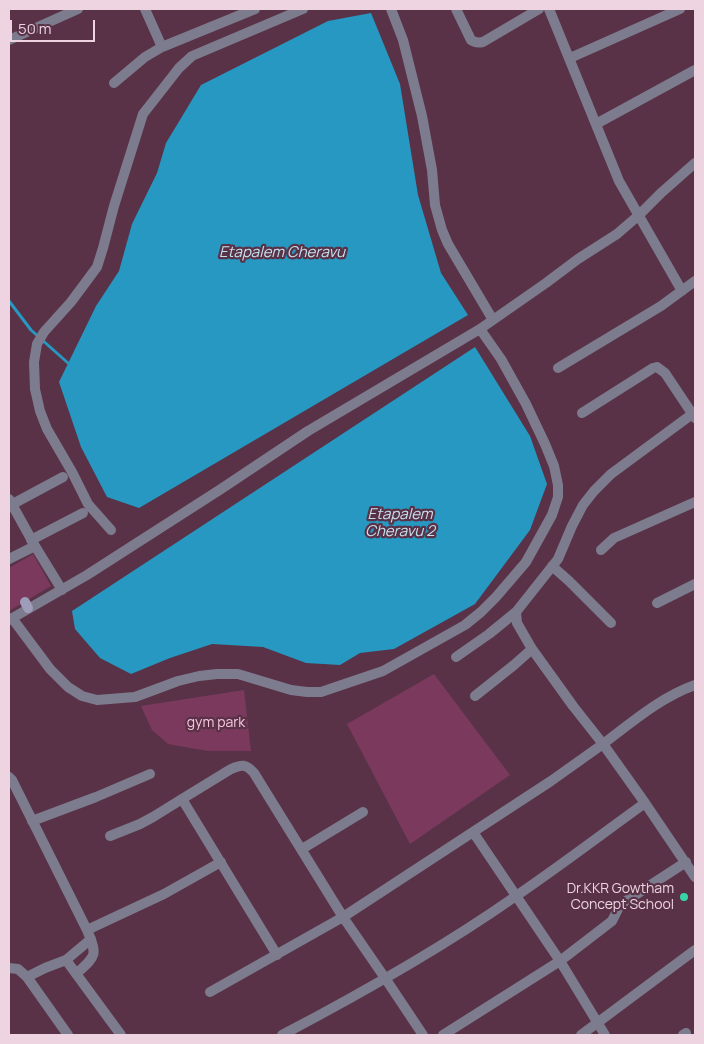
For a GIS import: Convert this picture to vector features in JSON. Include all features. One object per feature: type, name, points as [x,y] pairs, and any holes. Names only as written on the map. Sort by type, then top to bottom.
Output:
[{"type":"street","points":[[9,40],[78,9]]},
{"type":"street","points":[[145,9],[162,47]]},
{"type":"street","points":[[114,83],[145,57],[162,47],[255,9]]},
{"type":"street","points":[[111,530],[88,504],[47,429],[40,411],[35,389],[34,362],[37,344],[44,332],[71,302],[97,267],[143,114],[179,68],[192,56],[303,9]]},
{"type":"street","points":[[391,9],[403,40],[422,116],[432,170],[435,205],[442,230],[448,244],[492,320]]},
{"type":"street","points":[[456,9],[470,40],[478,43],[483,42],[539,9]]},
{"type":"street","points":[[549,9],[609,160],[682,291]]},
{"type":"street","points":[[570,58],[680,9]]},
{"type":"street","points":[[596,124],[695,70]]},
{"type":"street","points":[[480,328],[501,359],[526,404],[545,444],[554,466],[558,485],[558,497],[552,516],[526,562],[496,597],[464,625],[383,671],[321,692],[291,690],[238,674],[217,674],[178,681],[135,697],[97,700],[82,696],[68,687],[50,669],[10,619],[27,605],[62,590],[87,575],[308,431],[480,328],[617,234],[695,163]]},
{"type":"street","points":[[558,368],[661,306],[695,281]]},
{"type":"street","points":[[456,657],[516,612],[558,558],[583,505],[594,491],[611,474],[694,414],[665,373],[658,367],[653,368],[582,413]]},
{"type":"street","points":[[62,590],[10,503],[63,477]]},
{"type":"street","points":[[601,550],[614,538],[695,502]]},
{"type":"street","points":[[9,559],[83,513]]},
{"type":"street","points":[[552,566],[611,624]]},
{"type":"street","points":[[657,604],[695,584]]},
{"type":"street","points":[[516,612],[517,623],[532,649],[603,744],[695,877]]},
{"type":"street","points":[[475,696],[514,666],[532,649]]},
{"type":"street","points":[[210,992],[343,917],[551,781],[664,700],[684,688],[695,685]]},
{"type":"street","points":[[110,836],[153,817],[231,769],[244,765],[249,768],[261,784],[343,917],[423,1035]]},
{"type":"street","points":[[32,821],[150,774]]},
{"type":"street","points":[[9,776],[89,935],[94,956],[76,974]]},
{"type":"street","points":[[182,799],[277,955]]},
{"type":"street","points":[[282,1035],[386,978],[456,935],[516,896],[645,803]]},
{"type":"street","points":[[302,849],[363,812]]},
{"type":"street","points":[[473,832],[560,962],[605,1035]]},
{"type":"street","points":[[27,977],[66,960],[89,935],[221,862]]},
{"type":"street","points":[[443,1035],[560,962],[612,921],[623,903],[686,862]]},
{"type":"street","points":[[581,1035],[695,950]]},
{"type":"street","points":[[66,960],[121,1035]]},
{"type":"street","points":[[9,968],[18,969],[27,977],[68,1035]]},
{"type":"green space","points":[[33,554],[51,586],[9,611],[9,568]]},
{"type":"green space","points":[[434,674],[510,775],[410,844],[347,724]]},
{"type":"green space","name":"gym park","points":[[244,690],[251,751],[208,751],[168,744],[152,730],[141,706]]},
{"type":"water","name":"Etapalem Cheravu","points":[[371,13],[400,84],[418,195],[441,273],[468,315],[139,508],[107,497],[81,447],[59,382],[96,306],[119,271],[132,224],[157,173],[166,143],[201,85],[328,21]]},
{"type":"water","name":"Etapalem Cheravu 2","points":[[475,347],[530,436],[547,484],[530,530],[475,604],[394,649],[360,653],[340,665],[306,663],[263,647],[212,644],[131,674],[100,658],[75,629],[72,611]]},
{"type":"waterway","points":[[9,301],[31,330],[68,363]]},
{"type":"place","name":"Dr.KKR Gowtham Concept School","points":[[684,897]]}]
